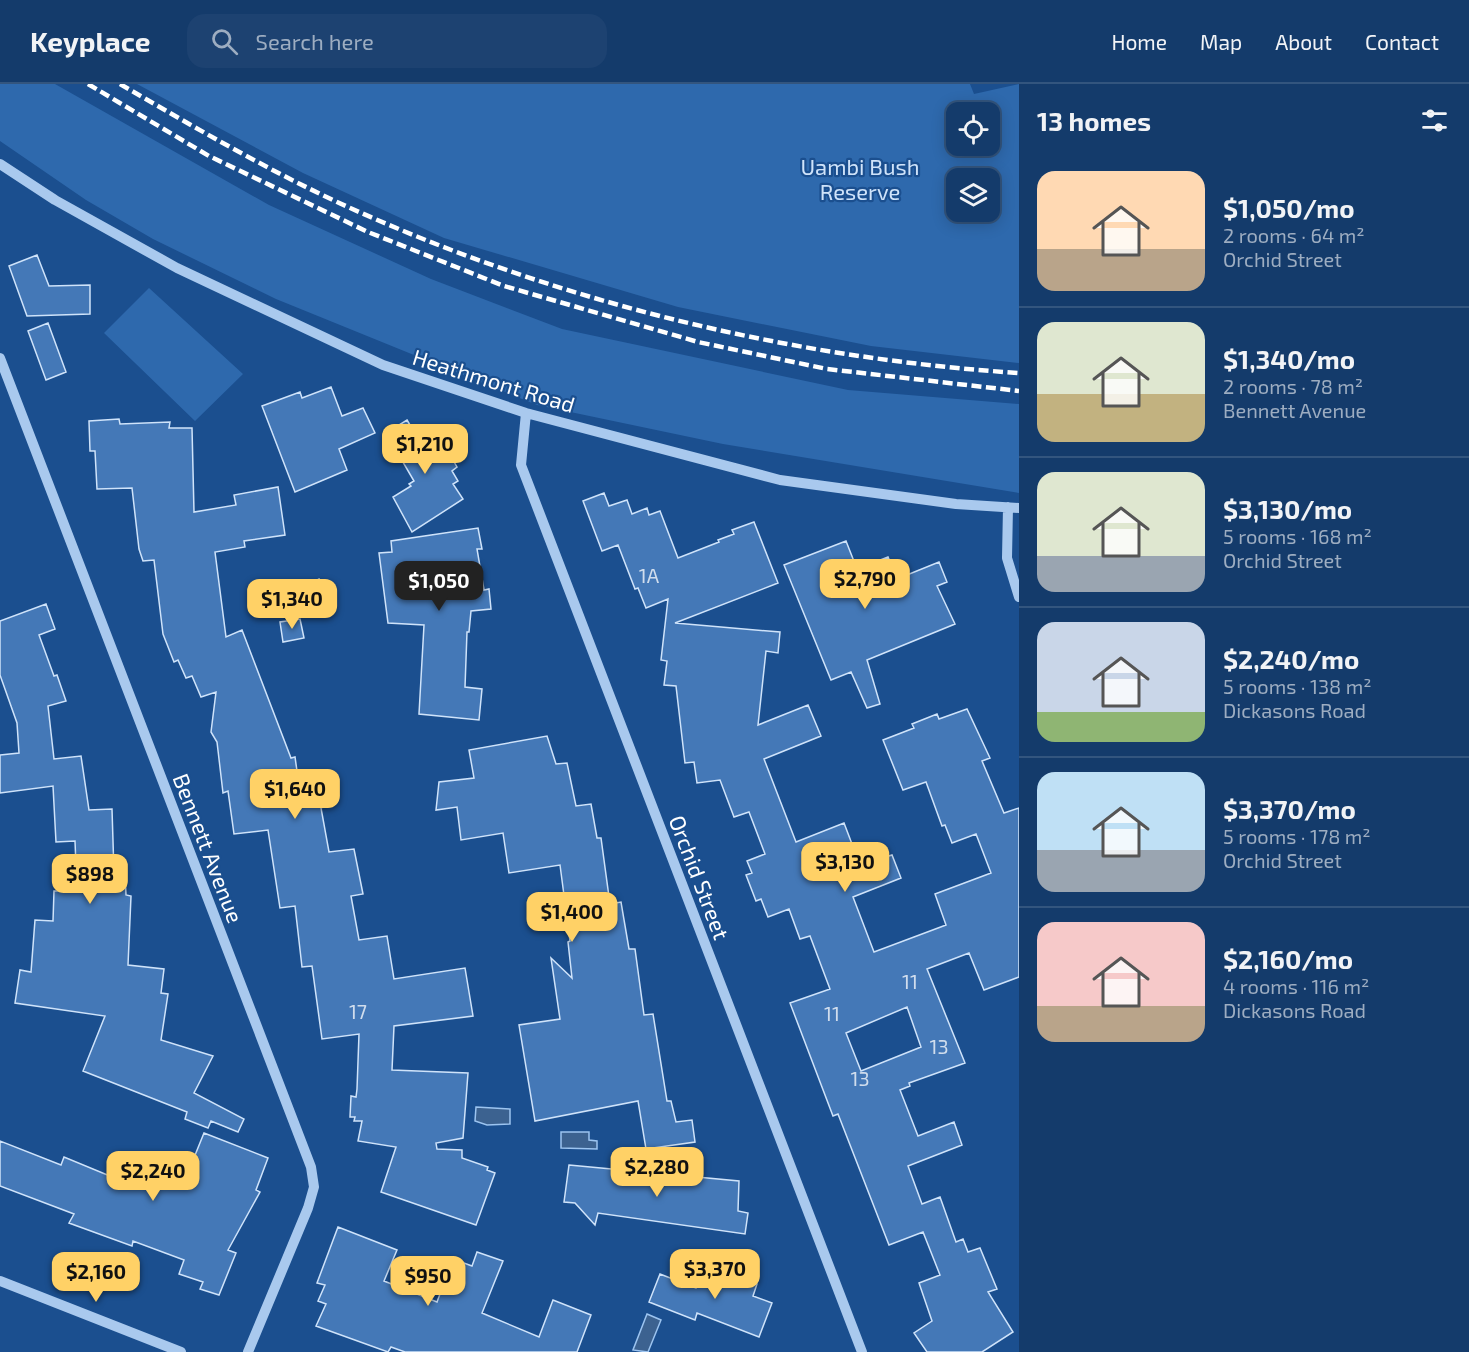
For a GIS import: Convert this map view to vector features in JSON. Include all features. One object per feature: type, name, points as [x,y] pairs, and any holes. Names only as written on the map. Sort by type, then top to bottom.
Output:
[{"type":"street","name":"Heathmont Road","points":[[0,164],[55,200],[177,268],[383,365],[526,413],[780,480],[956,504],[1013,507]]},
{"type":"street","name":"Bennett Avenue","points":[[0,358],[311,1167],[314,1187],[308,1208],[248,1352]]},
{"type":"street","name":"Orchid Street","points":[[526,413],[521,465],[862,1352]]},
{"type":"street","points":[[1013,507],[1007,558],[1019,597]]},
{"type":"street","points":[[0,1281],[181,1352]]},
{"type":"green space","points":[[0,84],[55,84],[269,205],[431,279],[562,329],[848,390],[1019,404],[1019,493],[723,444],[537,405],[276,299],[153,239],[86,200],[0,141]]},
{"type":"green space","name":"Uambi Bush Reserve","points":[[137,84],[970,84],[974,94],[1019,84],[1019,363],[871,346],[678,307],[444,238],[303,173]]},
{"type":"green space","points":[[149,288],[243,374],[195,421],[104,333]]},
{"type":"shaded area","points":[[476,1107],[510,1109],[510,1124],[487,1125],[475,1121]]},
{"type":"shaded area","points":[[561,1132],[589,1132],[589,1140],[597,1141],[597,1149],[561,1148]]},
{"type":"shaded area","points":[[647,1314],[661,1320],[648,1352],[633,1350]]},
{"type":"building","points":[[37,255],[49,286],[90,285],[90,314],[27,316],[9,266]]},
{"type":"building","points":[[48,323],[66,372],[46,380],[28,331]]},
{"type":"building","points":[[331,387],[342,416],[363,408],[375,433],[339,449],[347,470],[295,492],[262,406],[300,392],[302,398]]},
{"type":"building","points":[[119,419],[120,424],[170,422],[169,428],[192,428],[194,512],[236,505],[234,495],[278,487],[285,535],[244,541],[245,547],[215,552],[226,637],[242,630],[291,758],[295,757],[298,778],[322,775],[324,798],[321,808],[329,852],[354,849],[363,894],[351,896],[359,940],[387,936],[394,979],[465,968],[473,1016],[394,1026],[392,1070],[468,1073],[463,1138],[436,1143],[437,1149],[462,1150],[462,1158],[488,1167],[487,1170],[495,1173],[476,1225],[381,1192],[396,1147],[358,1141],[362,1121],[354,1121],[355,1117],[350,1117],[351,1096],[356,1097],[357,1089],[359,1034],[322,1039],[312,966],[302,967],[295,906],[280,908],[268,830],[234,834],[228,791],[223,793],[217,742],[211,732],[216,692],[201,697],[192,676],[186,678],[178,660],[174,662],[163,634],[154,560],[143,561],[139,549],[132,488],[97,489],[95,451],[90,451],[89,421]]},
{"type":"building","points":[[407,420],[417,437],[433,425],[457,467],[452,471],[458,481],[453,484],[463,499],[412,532],[393,497],[411,486],[409,484],[414,481],[386,433]]},
{"type":"building","points":[[604,493],[609,506],[627,500],[632,514],[647,508],[649,515],[660,511],[678,558],[719,542],[718,540],[734,534],[732,530],[754,522],[778,583],[675,623],[780,632],[778,653],[766,651],[758,725],[808,705],[821,736],[764,759],[796,842],[844,823],[860,865],[892,855],[901,878],[853,897],[874,952],[946,925],[935,894],[991,873],[976,834],[952,843],[945,825],[942,826],[926,782],[903,790],[883,740],[914,728],[912,724],[937,714],[939,719],[967,709],[990,758],[982,761],[1004,813],[1019,808],[1019,977],[984,990],[969,953],[927,969],[965,1063],[909,1083],[910,1086],[900,1090],[918,1136],[954,1122],[962,1145],[908,1166],[922,1204],[940,1197],[956,1242],[963,1239],[968,1252],[980,1248],[997,1289],[988,1292],[1013,1332],[982,1352],[927,1352],[914,1333],[932,1321],[919,1283],[940,1275],[923,1232],[889,1245],[838,1114],[833,1116],[790,1003],[830,989],[810,936],[800,939],[789,909],[768,917],[761,899],[756,901],[746,875],[752,873],[747,861],[765,854],[749,812],[734,817],[720,780],[697,783],[694,762],[685,763],[676,686],[664,685],[667,661],[661,660],[668,599],[646,608],[638,588],[635,589],[618,545],[602,551],[583,501]],"holes":[[[907,1007],[921,1047],[861,1071],[846,1033]]]},
{"type":"building","points":[[478,528],[482,549],[477,549],[484,590],[489,589],[491,609],[471,611],[469,632],[467,632],[465,687],[482,689],[479,720],[419,714],[424,625],[388,623],[379,553],[392,552],[391,541]]},
{"type":"building","points":[[846,541],[857,569],[888,557],[897,579],[939,562],[947,582],[937,586],[955,624],[867,660],[880,704],[867,708],[851,672],[831,680],[784,565]]},
{"type":"building","points":[[319,579],[325,610],[306,612],[298,589]]},
{"type":"building","points":[[46,604],[55,629],[39,635],[66,701],[48,706],[54,759],[81,756],[89,810],[112,809],[114,873],[125,874],[126,895],[131,896],[128,965],[164,969],[161,993],[168,994],[161,1040],[213,1056],[194,1093],[244,1119],[238,1132],[211,1121],[208,1128],[185,1119],[187,1112],[83,1071],[105,1016],[15,1003],[20,970],[31,972],[35,920],[53,921],[54,891],[77,891],[75,841],[56,842],[53,786],[0,793],[0,755],[19,753],[17,723],[0,675],[0,621]]},
{"type":"building","points":[[300,619],[304,638],[283,642],[280,622]]},
{"type":"building","points":[[547,736],[556,764],[567,763],[576,806],[591,804],[597,838],[601,838],[610,904],[621,902],[629,949],[635,949],[644,1015],[653,1014],[667,1101],[671,1101],[676,1122],[692,1120],[695,1142],[646,1149],[638,1101],[535,1121],[519,1025],[560,1019],[551,958],[572,978],[568,942],[570,941],[560,865],[509,873],[503,833],[461,840],[457,807],[436,810],[439,782],[474,778],[469,750]]},
{"type":"building","points":[[204,1133],[268,1158],[256,1190],[260,1192],[228,1250],[236,1253],[219,1295],[200,1289],[203,1282],[179,1274],[184,1260],[133,1241],[132,1246],[69,1223],[74,1214],[0,1186],[0,1141],[61,1165],[64,1157],[134,1186],[147,1155],[189,1170]]},
{"type":"building","points":[[569,1165],[739,1181],[738,1211],[748,1213],[745,1234],[598,1213],[595,1225],[575,1203],[564,1202]]},
{"type":"building","points":[[338,1227],[397,1250],[384,1281],[437,1302],[453,1259],[472,1266],[477,1252],[503,1261],[482,1313],[539,1337],[553,1300],[591,1315],[577,1352],[405,1352],[391,1347],[388,1352],[316,1326],[326,1304],[318,1301],[325,1285],[317,1283]]},
{"type":"building","points":[[706,1263],[757,1284],[753,1296],[772,1303],[759,1337],[697,1313],[695,1320],[649,1302],[660,1274],[696,1288]]},
{"type":"railway","points":[[88,84],[209,156],[368,232],[504,286],[698,342],[827,369],[1019,391]]},
{"type":"railway","points":[[120,84],[289,179],[428,241],[509,271],[676,320],[761,339],[847,354],[1019,373]]}]
